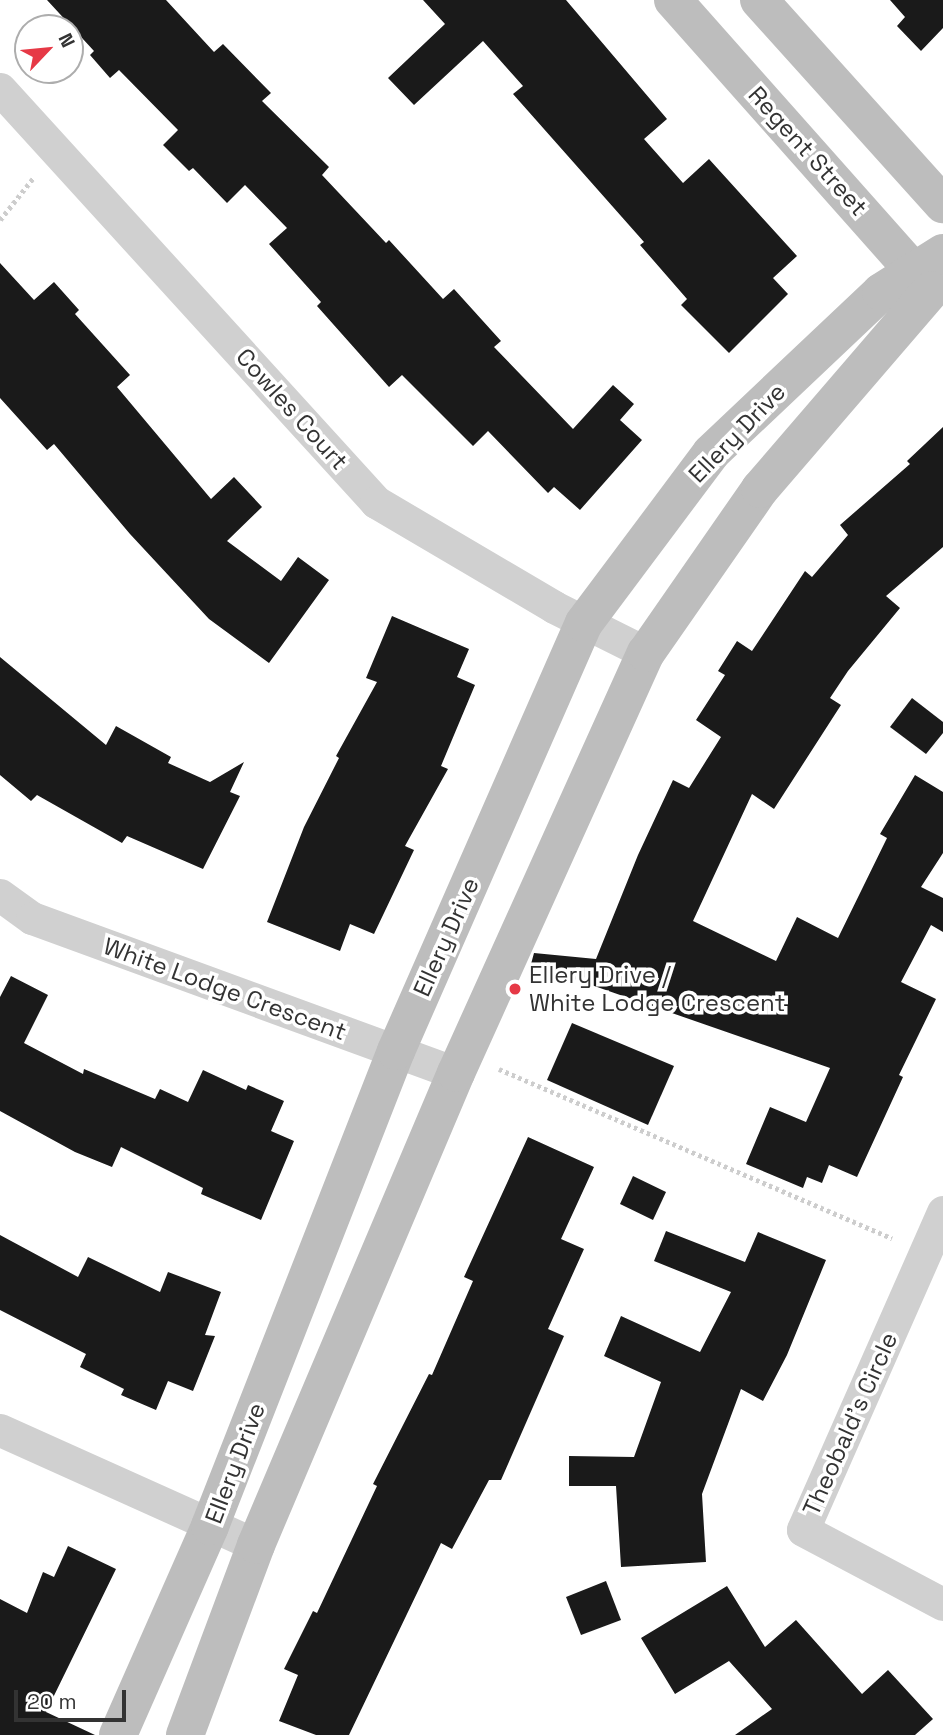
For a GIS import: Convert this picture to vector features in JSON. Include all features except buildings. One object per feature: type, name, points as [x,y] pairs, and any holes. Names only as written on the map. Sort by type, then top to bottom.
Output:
[{"type":"street","name":"Regent Street","points":[[673,0],[935,278]]},
{"type":"street","points":[[759,0],[943,204]]},
{"type":"street","name":"Cowles Court","points":[[0,89],[376,502],[584,623],[646,653]]},
{"type":"street","name":"Ellery Drive","points":[[118,1735],[210,1525],[396,1051],[584,623],[711,453],[881,292],[935,278]]},
{"type":"street","name":"Ellery Drive","points":[[185,1735],[256,1545],[460,1063],[646,653],[760,489],[935,278]]},
{"type":"street","name":"White Lodge Crescent","points":[[0,895],[32,918],[396,1051],[460,1063]]},
{"type":"street","name":"Theobald's Circle","points":[[943,1212],[803,1530],[943,1604]]},
{"type":"street","points":[[0,1430],[256,1545]]},
{"type":"path","points":[[0,220],[55,148]]},
{"type":"path","points":[[460,1063],[925,1252]]},
{"type":"place","name":"Ellery Drive / White Lodge Crescent","points":[[515,989]]}]
